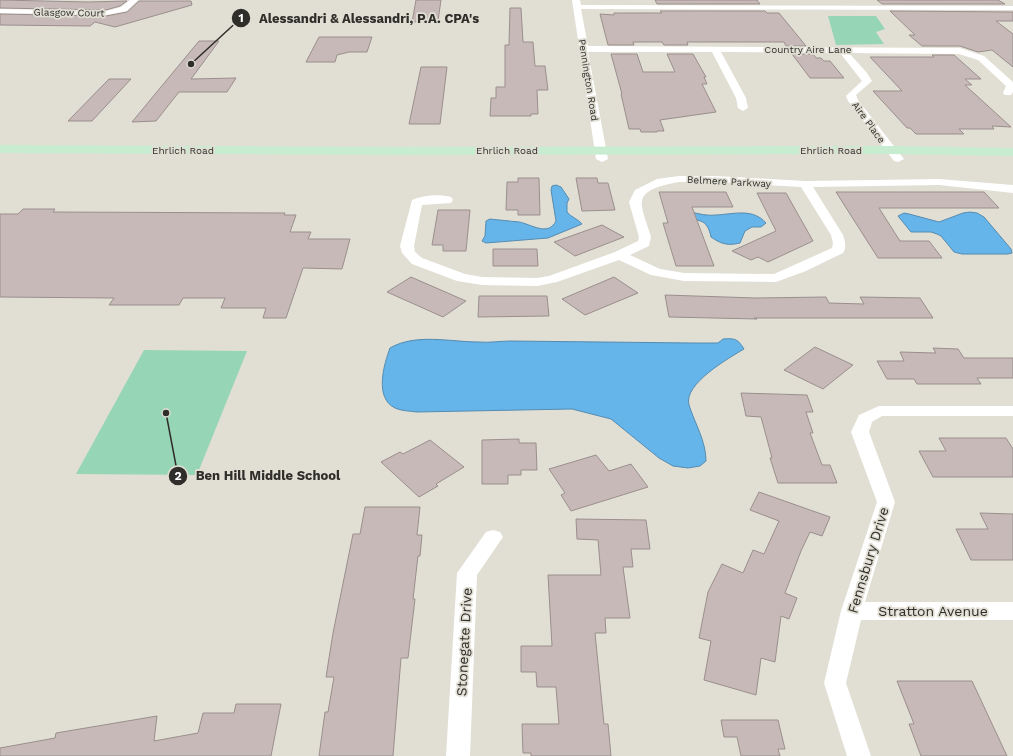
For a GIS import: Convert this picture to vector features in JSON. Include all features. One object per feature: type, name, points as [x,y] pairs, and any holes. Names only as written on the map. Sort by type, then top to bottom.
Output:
[{"type":"main road","name":"Ehrlich Road","points":[[0,149],[601,154],[894,154],[1013,152]]},
{"type":"main road","name":"Ehrlich Road","points":[[0,158],[387,160],[601,154]]},
{"type":"main road","name":"Ehrlich Road","points":[[894,154],[1013,160]]},
{"type":"street","name":"Glasgow Court","points":[[0,11],[106,13],[124,9],[134,0]]},
{"type":"street","points":[[831,0],[838,8]]},
{"type":"street","points":[[576,3],[838,8],[1013,8]]},
{"type":"street","name":"Pennington Road","points":[[576,3],[584,49],[586,73],[601,154]]},
{"type":"street","name":"Country Aire Lane","points":[[584,49],[947,50],[972,54],[981,58],[1011,85],[1008,93]]},
{"type":"street","points":[[715,49],[741,98],[743,108]]},
{"type":"street","name":"Aire Place","points":[[842,50],[864,75],[867,81],[863,86],[854,91],[851,96],[853,102],[894,154]]},
{"type":"street","name":"Belmere Parkway","points":[[447,200],[423,200],[416,203],[407,246],[409,253],[417,260],[462,278],[482,281],[537,282],[552,279],[620,255],[644,243],[645,237],[635,202],[639,193],[661,181],[680,179],[715,179],[805,184],[939,182],[1013,189]]},
{"type":"street","points":[[620,255],[656,272],[684,277],[776,278],[838,250],[839,243],[837,235],[805,184]]},
{"type":"street","name":"Fennsbury Drive","points":[[859,756],[835,682],[852,611],[886,502],[860,432],[865,419],[879,411],[1013,411]]},
{"type":"street","name":"Stonegate Drive","points":[[458,756],[467,573],[493,537]]},
{"type":"street","name":"Stratton Avenue","points":[[852,611],[1013,611]]},
{"type":"green space","points":[[828,16],[876,16],[885,29],[876,32],[884,44],[836,45]]},
{"type":"green space","points":[[144,350],[247,351],[197,475],[76,474]]},
{"type":"water","points":[[556,185],[561,187],[569,199],[567,203],[567,212],[582,224],[548,238],[486,243],[482,241],[485,236],[486,221],[490,219],[519,222],[544,229],[553,226],[556,221],[551,190],[552,186]]},
{"type":"water","points":[[691,212],[710,215],[743,213],[755,215],[766,223],[761,227],[752,227],[745,231],[740,243],[721,243],[711,237],[707,226],[701,221],[681,218]]},
{"type":"water","points":[[970,212],[977,213],[984,217],[1011,249],[1012,253],[962,254],[954,252],[941,236],[937,234],[931,232],[911,232],[898,216],[904,213],[939,222]]},
{"type":"water","points":[[433,339],[483,342],[718,343],[723,339],[736,340],[744,349],[709,372],[700,380],[689,397],[689,405],[704,446],[706,461],[700,466],[688,468],[673,466],[659,458],[611,419],[572,409],[406,411],[395,408],[389,403],[385,397],[383,389],[383,371],[390,348],[400,343],[411,341]]},
{"type":"building","points":[[0,0],[88,2],[127,1],[120,6],[106,10],[0,8]]},
{"type":"building","points":[[416,0],[441,0],[438,21],[412,22]]},
{"type":"building","points":[[655,0],[757,0],[760,4],[657,4]]},
{"type":"building","points":[[877,0],[998,0],[1005,4],[882,4]]},
{"type":"building","points":[[139,1],[191,1],[192,5],[115,27],[95,22],[90,26],[0,25],[0,14],[106,16],[127,12]]},
{"type":"building","points":[[510,8],[521,8],[523,42],[533,42],[535,66],[545,66],[548,90],[537,90],[538,114],[531,114],[531,116],[490,116],[491,98],[496,98],[496,87],[505,87],[505,45],[509,45]]},
{"type":"building","points":[[660,11],[765,11],[767,13],[779,13],[806,46],[786,46],[784,42],[687,42],[688,45],[664,45],[662,42],[633,42],[634,45],[608,45],[600,14],[614,15],[614,13],[662,13]]},
{"type":"building","points":[[890,11],[1013,12],[1013,21],[996,21],[1013,34],[1013,67],[992,50],[978,52],[960,46],[922,46],[909,35],[915,35]]},
{"type":"building","points":[[319,37],[372,37],[367,52],[349,52],[337,55],[335,62],[306,62]]},
{"type":"building","points":[[199,41],[219,41],[191,79],[236,78],[227,92],[179,92],[156,121],[132,122]]},
{"type":"building","points":[[611,54],[637,54],[643,72],[675,72],[667,54],[693,54],[706,77],[704,77],[707,84],[702,84],[716,112],[660,120],[664,131],[641,132],[640,129],[629,129],[622,94]]},
{"type":"building","points":[[792,54],[813,54],[816,58],[821,58],[824,61],[830,61],[844,78],[810,78]]},
{"type":"building","points":[[932,55],[954,55],[981,79],[965,79],[972,85],[965,85],[1011,127],[992,126],[994,129],[959,129],[964,134],[916,134],[910,128],[907,128],[873,91],[902,91],[870,57],[934,57]]},
{"type":"building","points":[[421,67],[447,67],[440,124],[409,124]]},
{"type":"building","points":[[109,79],[131,79],[92,121],[68,121]]},
{"type":"building","points":[[518,178],[539,178],[540,215],[518,215],[518,210],[506,210],[507,182],[518,182]]},
{"type":"building","points":[[576,178],[597,178],[598,183],[608,183],[615,210],[582,211]]},
{"type":"building","points":[[659,192],[726,192],[733,207],[692,207],[714,266],[676,266],[663,223],[668,223]]},
{"type":"building","points":[[836,192],[984,192],[999,208],[879,208],[900,241],[929,241],[942,258],[878,258]]},
{"type":"building","points":[[757,193],[786,193],[813,241],[768,262],[758,257],[751,260],[732,251],[776,231]]},
{"type":"building","points":[[23,209],[55,209],[53,212],[285,213],[284,215],[296,215],[290,232],[311,232],[308,239],[350,239],[342,269],[303,268],[286,318],[263,318],[266,308],[221,308],[225,298],[183,298],[179,305],[109,305],[114,298],[0,297],[0,214],[18,214]]},
{"type":"building","points":[[438,210],[470,210],[466,251],[443,251],[443,245],[432,245]]},
{"type":"building","points":[[602,225],[624,237],[575,256],[554,242]]},
{"type":"building","points":[[493,249],[537,249],[538,266],[493,266]]},
{"type":"building","points":[[411,277],[466,301],[443,317],[387,292]]},
{"type":"building","points":[[614,277],[638,293],[585,315],[562,299]]},
{"type":"building","points":[[665,295],[756,298],[826,297],[829,303],[864,304],[860,297],[920,298],[933,318],[754,318],[757,319],[669,317]]},
{"type":"building","points":[[479,296],[547,296],[549,316],[478,317]]},
{"type":"building","points":[[815,347],[853,365],[823,389],[784,370]]},
{"type":"building","points":[[933,348],[958,349],[964,358],[1013,358],[1013,378],[977,378],[981,384],[917,384],[914,379],[887,379],[877,361],[904,361],[900,352],[936,353]]},
{"type":"building","points":[[741,393],[807,395],[813,412],[806,412],[813,433],[810,433],[822,465],[830,465],[837,483],[778,483],[770,458],[772,458],[761,417],[746,416]]},
{"type":"building","points":[[939,438],[1006,438],[1013,449],[1013,477],[933,477],[919,451],[946,451]]},
{"type":"building","points":[[519,439],[519,443],[536,443],[537,470],[521,470],[521,475],[508,475],[508,484],[482,484],[482,440]]},
{"type":"building","points":[[430,440],[464,467],[436,484],[438,486],[419,497],[381,462],[400,452],[403,454]]},
{"type":"building","points":[[596,455],[609,471],[631,464],[648,487],[571,511],[561,495],[565,493],[549,469]]},
{"type":"building","points":[[759,492],[830,517],[822,536],[810,532],[801,551],[785,593],[797,598],[789,619],[781,616],[775,662],[761,658],[756,695],[704,680],[711,641],[699,638],[708,592],[722,564],[743,573],[753,550],[764,554],[779,521],[750,510]]},
{"type":"building","points":[[365,507],[420,507],[417,535],[422,535],[420,556],[418,556],[413,599],[415,599],[408,658],[401,658],[393,756],[319,756],[325,712],[328,712],[334,677],[326,677],[333,633],[353,534],[360,534]]},
{"type":"building","points":[[980,513],[1013,514],[1013,560],[971,560],[956,529],[988,529]]},
{"type":"building","points":[[576,519],[646,520],[650,549],[631,549],[633,567],[623,567],[630,618],[605,618],[606,633],[595,633],[604,724],[608,724],[611,756],[531,756],[531,753],[523,753],[522,724],[559,724],[556,687],[537,687],[536,672],[521,672],[521,646],[552,646],[548,575],[601,575],[598,540],[577,539]]},
{"type":"building","points":[[897,681],[972,681],[1007,756],[921,756],[909,724],[914,724]]},
{"type":"building","points":[[236,704],[281,704],[271,756],[0,756],[0,748],[55,738],[56,733],[157,716],[154,741],[198,733],[203,713],[234,713]]},
{"type":"building","points":[[721,720],[778,720],[785,749],[778,749],[780,756],[741,756],[737,737],[724,737]]},
{"type":"place","name":"Alessandri & Alessandri, P.A. CPA's","points":[[191,64]]},
{"type":"place","name":"Ben Hill Middle School","points":[[166,413]]}]
